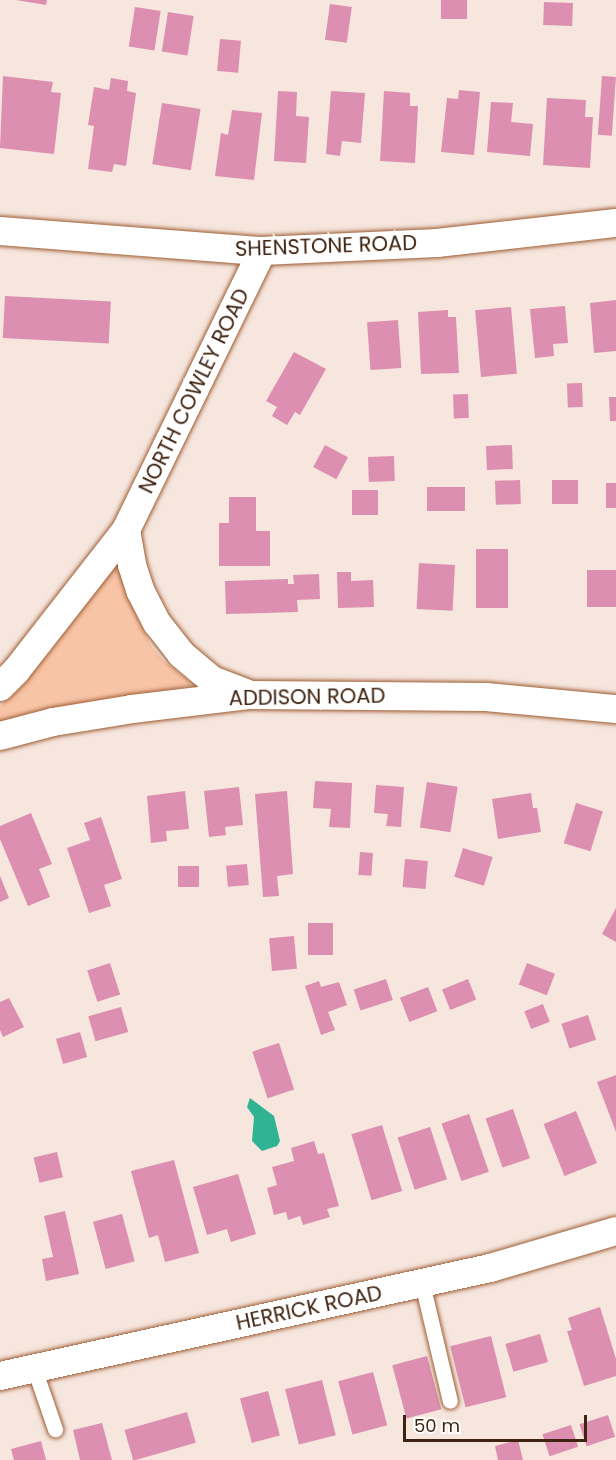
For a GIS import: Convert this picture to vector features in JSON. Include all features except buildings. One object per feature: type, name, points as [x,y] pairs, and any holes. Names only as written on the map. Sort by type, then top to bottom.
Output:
[{"type":"street","name":"SHENSTONE ROAD","points":[[0,231],[262,251],[437,243],[616,224]]},
{"type":"street","name":"NORTH COWLEY ROAD","points":[[0,687],[16,671],[126,530],[262,251]]},
{"type":"street","points":[[126,530],[132,565],[141,592],[157,624],[181,654],[212,680],[250,695]]},
{"type":"street","name":"ADDISON ROAD","points":[[0,736],[53,723],[132,709],[250,695],[486,697],[616,709]]},
{"type":"street","name":"HERRICK ROAD","points":[[0,1376],[490,1268],[616,1231]]},
{"type":"lane","points":[[422,1283],[450,1401]]},
{"type":"lane","points":[[34,1368],[55,1429]]},
{"type":"shaded area","points":[[115,566],[120,570],[127,597],[152,647],[164,661],[190,682],[191,686],[90,702],[0,723],[0,706],[50,652]]},
{"type":"shaded area","points":[[250,1098],[274,1116],[280,1141],[277,1146],[262,1151],[252,1141],[254,1117],[247,1107]]}]
